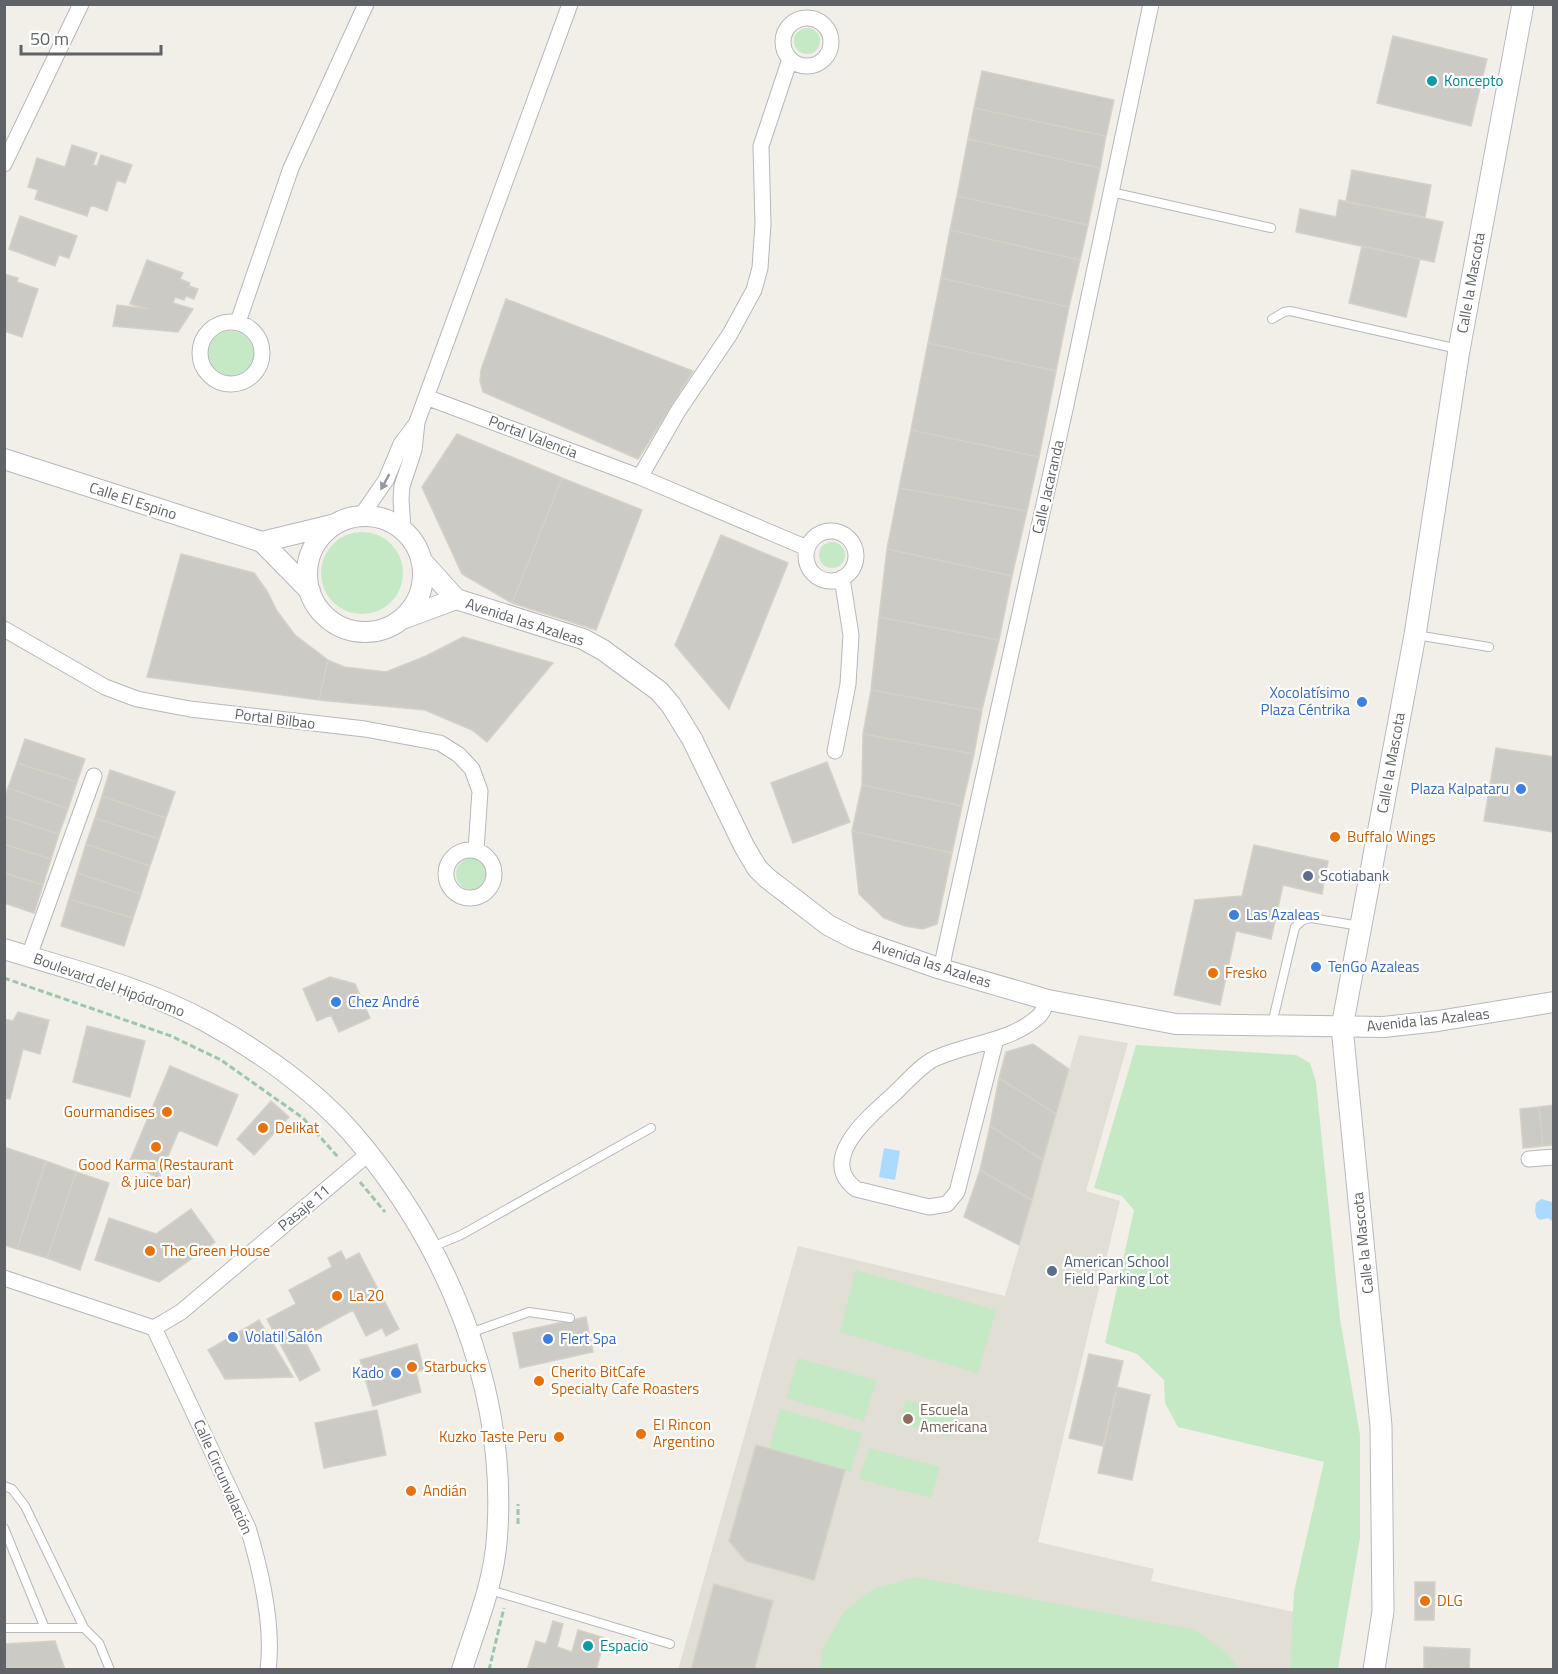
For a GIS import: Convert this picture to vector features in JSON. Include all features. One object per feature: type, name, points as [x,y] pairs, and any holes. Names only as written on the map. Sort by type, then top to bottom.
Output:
[{"type":"main road","name":"Calle la Mascota","points":[[1374,1670],[1383,1611],[1381,1426],[1342,1027],[1415,635],[1459,350],[1523,4]]},
{"type":"street","points":[[4,165],[81,4]]},
{"type":"street","points":[[238,322],[291,168],[366,4]]},
{"type":"street","points":[[402,530],[402,486],[414,450],[417,422],[570,4]]},
{"type":"street","name":"Calle Jacaranda","points":[[941,969],[1066,405],[1151,4]]},
{"type":"street","points":[[640,477],[678,411],[730,334],[754,290],[760,268],[763,224],[761,146],[790,59]]},
{"type":"street","points":[[238,322],[254,332],[262,349],[261,359],[258,368],[243,381],[234,384],[223,383],[206,371],[201,361],[202,340],[217,325],[238,322]]},
{"type":"street","name":"Portal Valencia","points":[[426,397],[640,477],[807,549]]},
{"type":"street","points":[[361,516],[379,492],[392,469],[401,444],[417,422]]},
{"type":"street","name":"Calle El Espino","points":[[4,459],[262,542],[310,591]]},
{"type":"street","points":[[262,542],[361,516],[379,517],[402,530],[414,543],[421,560],[423,579],[413,605],[401,619],[386,628],[369,632],[344,628],[323,613],[310,591],[307,574],[309,557],[322,535],[335,524]]},
{"type":"street","points":[[834,531],[849,539],[856,554],[852,569],[842,578],[832,581],[817,577],[807,564],[807,549],[811,541],[825,532],[834,531]]},
{"type":"street","name":"Avenida las Azaleas","points":[[421,560],[456,599],[583,639],[646,680],[671,705],[692,739],[744,846],[758,868],[767,878],[828,925],[855,939],[941,969],[1048,1000],[1176,1024],[1384,1027],[1438,1021],[1554,1002]]},
{"type":"street","points":[[835,751],[848,684],[851,635],[842,578]]},
{"type":"street","name":"Avenida las Azaleas","points":[[401,619],[456,599]]},
{"type":"street","name":"Portal Bilbao","points":[[4,629],[105,687],[137,699],[190,709],[365,729],[440,743],[459,755],[472,769],[480,791],[476,850]]},
{"type":"street","points":[[29,956],[94,776]]},
{"type":"street","name":"Boulevard del Hipódromo","points":[[4,948],[167,1003],[246,1045],[300,1086],[350,1131],[414,1218],[446,1275],[469,1334],[488,1404],[496,1455],[498,1592],[462,1670]]},
{"type":"street","points":[[996,1039],[957,1192],[947,1204],[930,1207],[856,1189],[849,1184],[844,1178],[843,1160],[848,1143],[861,1124],[932,1060],[1016,1030],[1041,1015],[1048,1000]]},
{"type":"street","name":"Pasaje 11","points":[[154,1328],[181,1312],[368,1154]]},
{"type":"street","points":[[1529,1159],[1554,1157]]},
{"type":"street","points":[[4,1278],[154,1328]]},
{"type":"street","name":"Calle Circunvalación","points":[[154,1328],[248,1528],[264,1594],[268,1632],[268,1670]]},
{"type":"lane","points":[[1111,192],[1272,228]]},
{"type":"lane","points":[[1272,319],[1290,311],[1459,350]]},
{"type":"lane","points":[[1415,635],[1489,647]]},
{"type":"lane","points":[[1271,1026],[1295,927],[1303,920],[1311,918],[1361,926]]},
{"type":"lane","points":[[432,1247],[461,1235],[651,1128]]},
{"type":"lane","points":[[469,1334],[529,1312],[570,1318]]},
{"type":"lane","points":[[4,1486],[12,1489],[26,1506],[84,1628],[99,1643],[110,1670]]},
{"type":"lane","points":[[4,1528],[44,1626]]},
{"type":"lane","points":[[498,1592],[669,1644]]},
{"type":"lane","points":[[5,1627],[84,1628]]},
{"type":"path","points":[[4,978],[171,1036],[221,1060],[303,1118],[388,1215]]},
{"type":"path","points":[[518,1502],[518,1525]]},
{"type":"path","points":[[489,1670],[498,1592]]},
{"type":"shaded area","name":"Escuela Americana","points":[[1079,1035],[1128,1043],[1086,1191],[1120,1201],[1038,1542],[1154,1569],[1151,1581],[1294,1612],[1290,1669],[678,1670],[798,1246],[1005,1296]]},
{"type":"green space","points":[[807,28],[817,31],[820,41],[817,51],[807,54],[797,51],[794,41],[797,31]]},
{"type":"green space","points":[[231,331],[247,338],[254,354],[247,370],[231,377],[215,370],[208,354],[215,338]]},
{"type":"green space","points":[[362,532],[378,535],[391,544],[400,557],[403,573],[400,589],[391,602],[378,611],[362,614],[346,611],[333,602],[324,589],[321,573],[324,557],[333,544],[346,535]]},
{"type":"green space","points":[[832,542],[841,546],[845,555],[841,564],[832,568],[823,564],[819,555],[823,546]]},
{"type":"green space","points":[[472,858],[483,863],[488,874],[483,885],[472,890],[461,885],[456,874],[461,863]]},
{"type":"green space","points":[[1136,1045],[1296,1055],[1310,1063],[1316,1082],[1340,1319],[1360,1435],[1360,1538],[1338,1669],[1290,1669],[1294,1592],[1324,1462],[1178,1427],[1165,1403],[1164,1380],[1137,1354],[1105,1343],[1134,1210],[1122,1196],[1094,1188]]},
{"type":"green space","points":[[856,1270],[996,1310],[978,1373],[840,1332]]},
{"type":"green space","points":[[798,1358],[876,1380],[864,1421],[786,1398]]},
{"type":"green space","points":[[906,1400],[955,1414],[949,1437],[899,1424]]},
{"type":"green space","points":[[780,1409],[862,1433],[850,1473],[769,1449]]},
{"type":"green space","points":[[869,1448],[940,1467],[931,1498],[859,1479]]},
{"type":"green space","points":[[916,1577],[1191,1629],[1224,1651],[1238,1669],[820,1669],[823,1648],[845,1611],[873,1589]]},
{"type":"water","points":[[884,1148],[900,1151],[895,1180],[879,1177]]},
{"type":"water","points":[[1541,1199],[1552,1202],[1553,1222],[1548,1218],[1540,1220],[1537,1218],[1536,1203]]},
{"type":"building","name":"Koncepto","points":[[1393,36],[1487,59],[1471,126],[1377,103]]},
{"type":"building","points":[[982,71],[1114,100],[1106,136],[974,108]]},
{"type":"building","points":[[974,108],[1106,136],[1100,168],[968,139]]},
{"type":"building","points":[[968,139],[1100,168],[1088,225],[957,196]]},
{"type":"building","points":[[72,145],[97,153],[93,165],[97,166],[101,155],[132,165],[125,183],[117,180],[107,211],[91,205],[87,216],[35,199],[38,190],[28,187],[37,158],[65,167]]},
{"type":"building","points":[[1352,170],[1431,185],[1425,217],[1346,202]]},
{"type":"building","points":[[957,196],[1088,225],[1080,260],[950,230]]},
{"type":"building","points":[[1339,200],[1443,222],[1434,262],[1296,232],[1300,209],[1336,217]]},
{"type":"building","points":[[20,216],[77,236],[69,258],[59,255],[55,266],[9,249]]},
{"type":"building","points":[[950,230],[1080,260],[1069,307],[941,278]]},
{"type":"building","points":[[1362,246],[1420,259],[1406,317],[1349,303]]},
{"type":"building","points":[[147,260],[183,273],[180,279],[198,289],[194,299],[186,296],[184,300],[175,297],[173,303],[193,309],[178,332],[113,326],[117,305],[149,309],[130,304]]},
{"type":"building","points":[[4,274],[18,278],[17,282],[38,289],[22,337],[4,331]]},
{"type":"building","points":[[941,278],[1069,307],[1056,371],[928,343]]},
{"type":"building","points":[[506,299],[693,371],[638,459],[483,392],[480,381],[481,370]]},
{"type":"building","points":[[928,343],[1056,371],[1039,457],[911,430]]},
{"type":"building","points":[[911,430],[1039,457],[1027,511],[899,488]]},
{"type":"building","points":[[457,434],[562,478],[512,603],[462,574],[422,487]]},
{"type":"building","points":[[562,478],[642,510],[596,630],[512,603]]},
{"type":"building","points":[[899,488],[1027,511],[1012,576],[887,549]]},
{"type":"building","points":[[721,535],[788,563],[729,709],[675,645]]},
{"type":"building","points":[[887,549],[1012,576],[999,640],[879,617]]},
{"type":"building","points":[[181,554],[254,573],[295,635],[328,660],[319,700],[147,677]]},
{"type":"building","points":[[879,617],[999,640],[982,710],[871,690]]},
{"type":"building","points":[[463,637],[553,663],[487,742],[472,730],[425,710],[319,700],[328,660],[344,667],[386,672],[426,656]]},
{"type":"building","points":[[871,690],[982,710],[974,754],[863,734]]},
{"type":"building","points":[[863,734],[974,754],[962,806],[862,785]]},
{"type":"building","points":[[25,739],[85,759],[77,782],[17,763]]},
{"type":"building","name":"Plaza Kalpataru","points":[[1496,748],[1554,757],[1554,832],[1484,821]]},
{"type":"building","points":[[827,762],[850,822],[793,843],[771,783]]},
{"type":"building","points":[[17,763],[77,782],[68,809],[8,788]]},
{"type":"building","points":[[110,770],[175,792],[166,818],[102,796]]},
{"type":"building","points":[[862,785],[962,806],[952,853],[852,831]]},
{"type":"building","points":[[8,788],[68,809],[59,834],[4,816],[4,800]]},
{"type":"building","points":[[102,796],[166,818],[159,839],[95,818]]},
{"type":"building","points":[[4,816],[59,834],[51,859],[4,844]]},
{"type":"building","points":[[95,818],[159,839],[150,866],[86,844]]},
{"type":"building","points":[[852,831],[952,853],[937,924],[923,929],[905,926],[884,918],[859,894]]},
{"type":"building","points":[[4,844],[51,859],[43,885],[4,873]]},
{"type":"building","points":[[86,844],[150,866],[141,894],[77,873]]},
{"type":"building","name":"Las Azaleas","points":[[1254,845],[1328,861],[1322,894],[1283,885],[1271,939],[1236,931],[1220,1005],[1174,995],[1195,900],[1242,896]]},
{"type":"building","points":[[4,873],[43,885],[34,913],[4,903]]},
{"type":"building","points":[[77,873],[141,894],[133,918],[69,899]]},
{"type":"building","points":[[69,899],[133,918],[124,946],[61,926]]},
{"type":"building","name":"Chez André","points":[[330,977],[355,984],[370,1018],[339,1032],[331,1015],[317,1021],[303,989]]},
{"type":"building","points":[[18,1012],[49,1020],[40,1054],[23,1049],[10,1099],[4,1098],[4,1019],[13,1021]]},
{"type":"building","points":[[87,1026],[145,1041],[130,1097],[73,1082]]},
{"type":"building","points":[[1033,1044],[1069,1069],[1056,1114],[999,1078],[1006,1052]]},
{"type":"building","points":[[170,1066],[238,1095],[217,1146],[179,1130],[159,1178],[128,1165]]},
{"type":"building","points":[[999,1078],[1056,1114],[1043,1160],[990,1126]]},
{"type":"building","name":"Delikat","points":[[271,1101],[289,1117],[254,1155],[237,1139]]},
{"type":"building","points":[[1554,1105],[1554,1145],[1543,1146],[1539,1107]]},
{"type":"building","points":[[1539,1107],[1543,1146],[1523,1148],[1520,1109]]},
{"type":"building","points":[[990,1126],[1043,1160],[1032,1200],[980,1170]]},
{"type":"building","points":[[4,1147],[46,1161],[17,1249],[4,1245]]},
{"type":"building","points":[[46,1161],[76,1172],[47,1258],[17,1249]]},
{"type":"building","points":[[980,1170],[1032,1200],[1019,1245],[964,1217]]},
{"type":"building","points":[[76,1172],[109,1183],[80,1270],[47,1258]]},
{"type":"building","name":"The Green House","points":[[191,1209],[215,1242],[159,1282],[95,1260],[109,1218],[156,1234]]},
{"type":"building","points":[[341,1251],[346,1260],[359,1253],[399,1329],[386,1336],[382,1328],[366,1336],[353,1310],[303,1337],[320,1370],[300,1381],[267,1319],[296,1304],[289,1290],[332,1267],[328,1258]]},
{"type":"building","points":[[586,1317],[593,1352],[520,1368],[513,1333]]},
{"type":"building","points":[[259,1320],[293,1377],[225,1379],[208,1350]]},
{"type":"building","points":[[417,1344],[424,1370],[416,1372],[421,1392],[373,1406],[360,1360]]},
{"type":"building","points":[[1089,1354],[1123,1361],[1103,1446],[1069,1438]]},
{"type":"building","points":[[1117,1387],[1150,1395],[1132,1480],[1098,1473]]},
{"type":"building","points":[[377,1410],[386,1455],[324,1468],[315,1423]]},
{"type":"building","points":[[756,1445],[845,1470],[814,1580],[746,1561],[729,1541]]},
{"type":"building","name":"DLG","points":[[1415,1582],[1435,1582],[1434,1620],[1415,1620]]},
{"type":"building","points":[[714,1584],[773,1601],[754,1670],[691,1670]]},
{"type":"building","name":"Espacio","points":[[553,1621],[563,1624],[557,1647],[572,1652],[578,1630],[605,1638],[596,1670],[527,1670],[536,1641],[546,1644]]},
{"type":"building","points":[[55,1641],[65,1670],[4,1670],[4,1644]]},
{"type":"building","points":[[1424,1647],[1470,1649],[1469,1670],[1424,1670]]},
{"type":"place","name":"Koncepto","points":[[1432,81]]},
{"type":"place","name":"Xocolatísimo Plaza Céntrika","points":[[1362,702]]},
{"type":"place","name":"Plaza Kalpataru","points":[[1521,789]]},
{"type":"place","name":"Buffalo Wings","points":[[1335,837]]},
{"type":"place","name":"Scotiabank","points":[[1308,876]]},
{"type":"place","name":"Las Azaleas","points":[[1234,915]]},
{"type":"place","name":"TenGo Azaleas","points":[[1316,967]]},
{"type":"place","name":"Fresko","points":[[1213,973]]},
{"type":"place","name":"Chez André","points":[[336,1002]]},
{"type":"place","name":"Gourmandises","points":[[167,1112]]},
{"type":"place","name":"Delikat","points":[[263,1128]]},
{"type":"place","name":"Good Karma (Restaurant & juice bar)","points":[[156,1147]]},
{"type":"place","name":"The Green House","points":[[150,1251]]},
{"type":"place","name":"American School Field Parking Lot","points":[[1052,1271]]},
{"type":"place","name":"La 20","points":[[337,1296]]},
{"type":"place","name":"Volatil Salón","points":[[233,1337]]},
{"type":"place","name":"Flert Spa","points":[[548,1339]]},
{"type":"place","name":"Starbucks","points":[[412,1367]]},
{"type":"place","name":"Kado","points":[[396,1373]]},
{"type":"place","name":"Cherito BitCafe Specialty Cafe Roasters","points":[[539,1381]]},
{"type":"place","name":"Escuela Americana","points":[[908,1419]]},
{"type":"place","name":"El Rincon Argentino","points":[[641,1434]]},
{"type":"place","name":"Kuzko Taste Peru","points":[[559,1437]]},
{"type":"place","name":"Andián","points":[[411,1491]]},
{"type":"place","name":"DLG","points":[[1425,1601]]},
{"type":"place","name":"Espacio","points":[[588,1646]]}]
